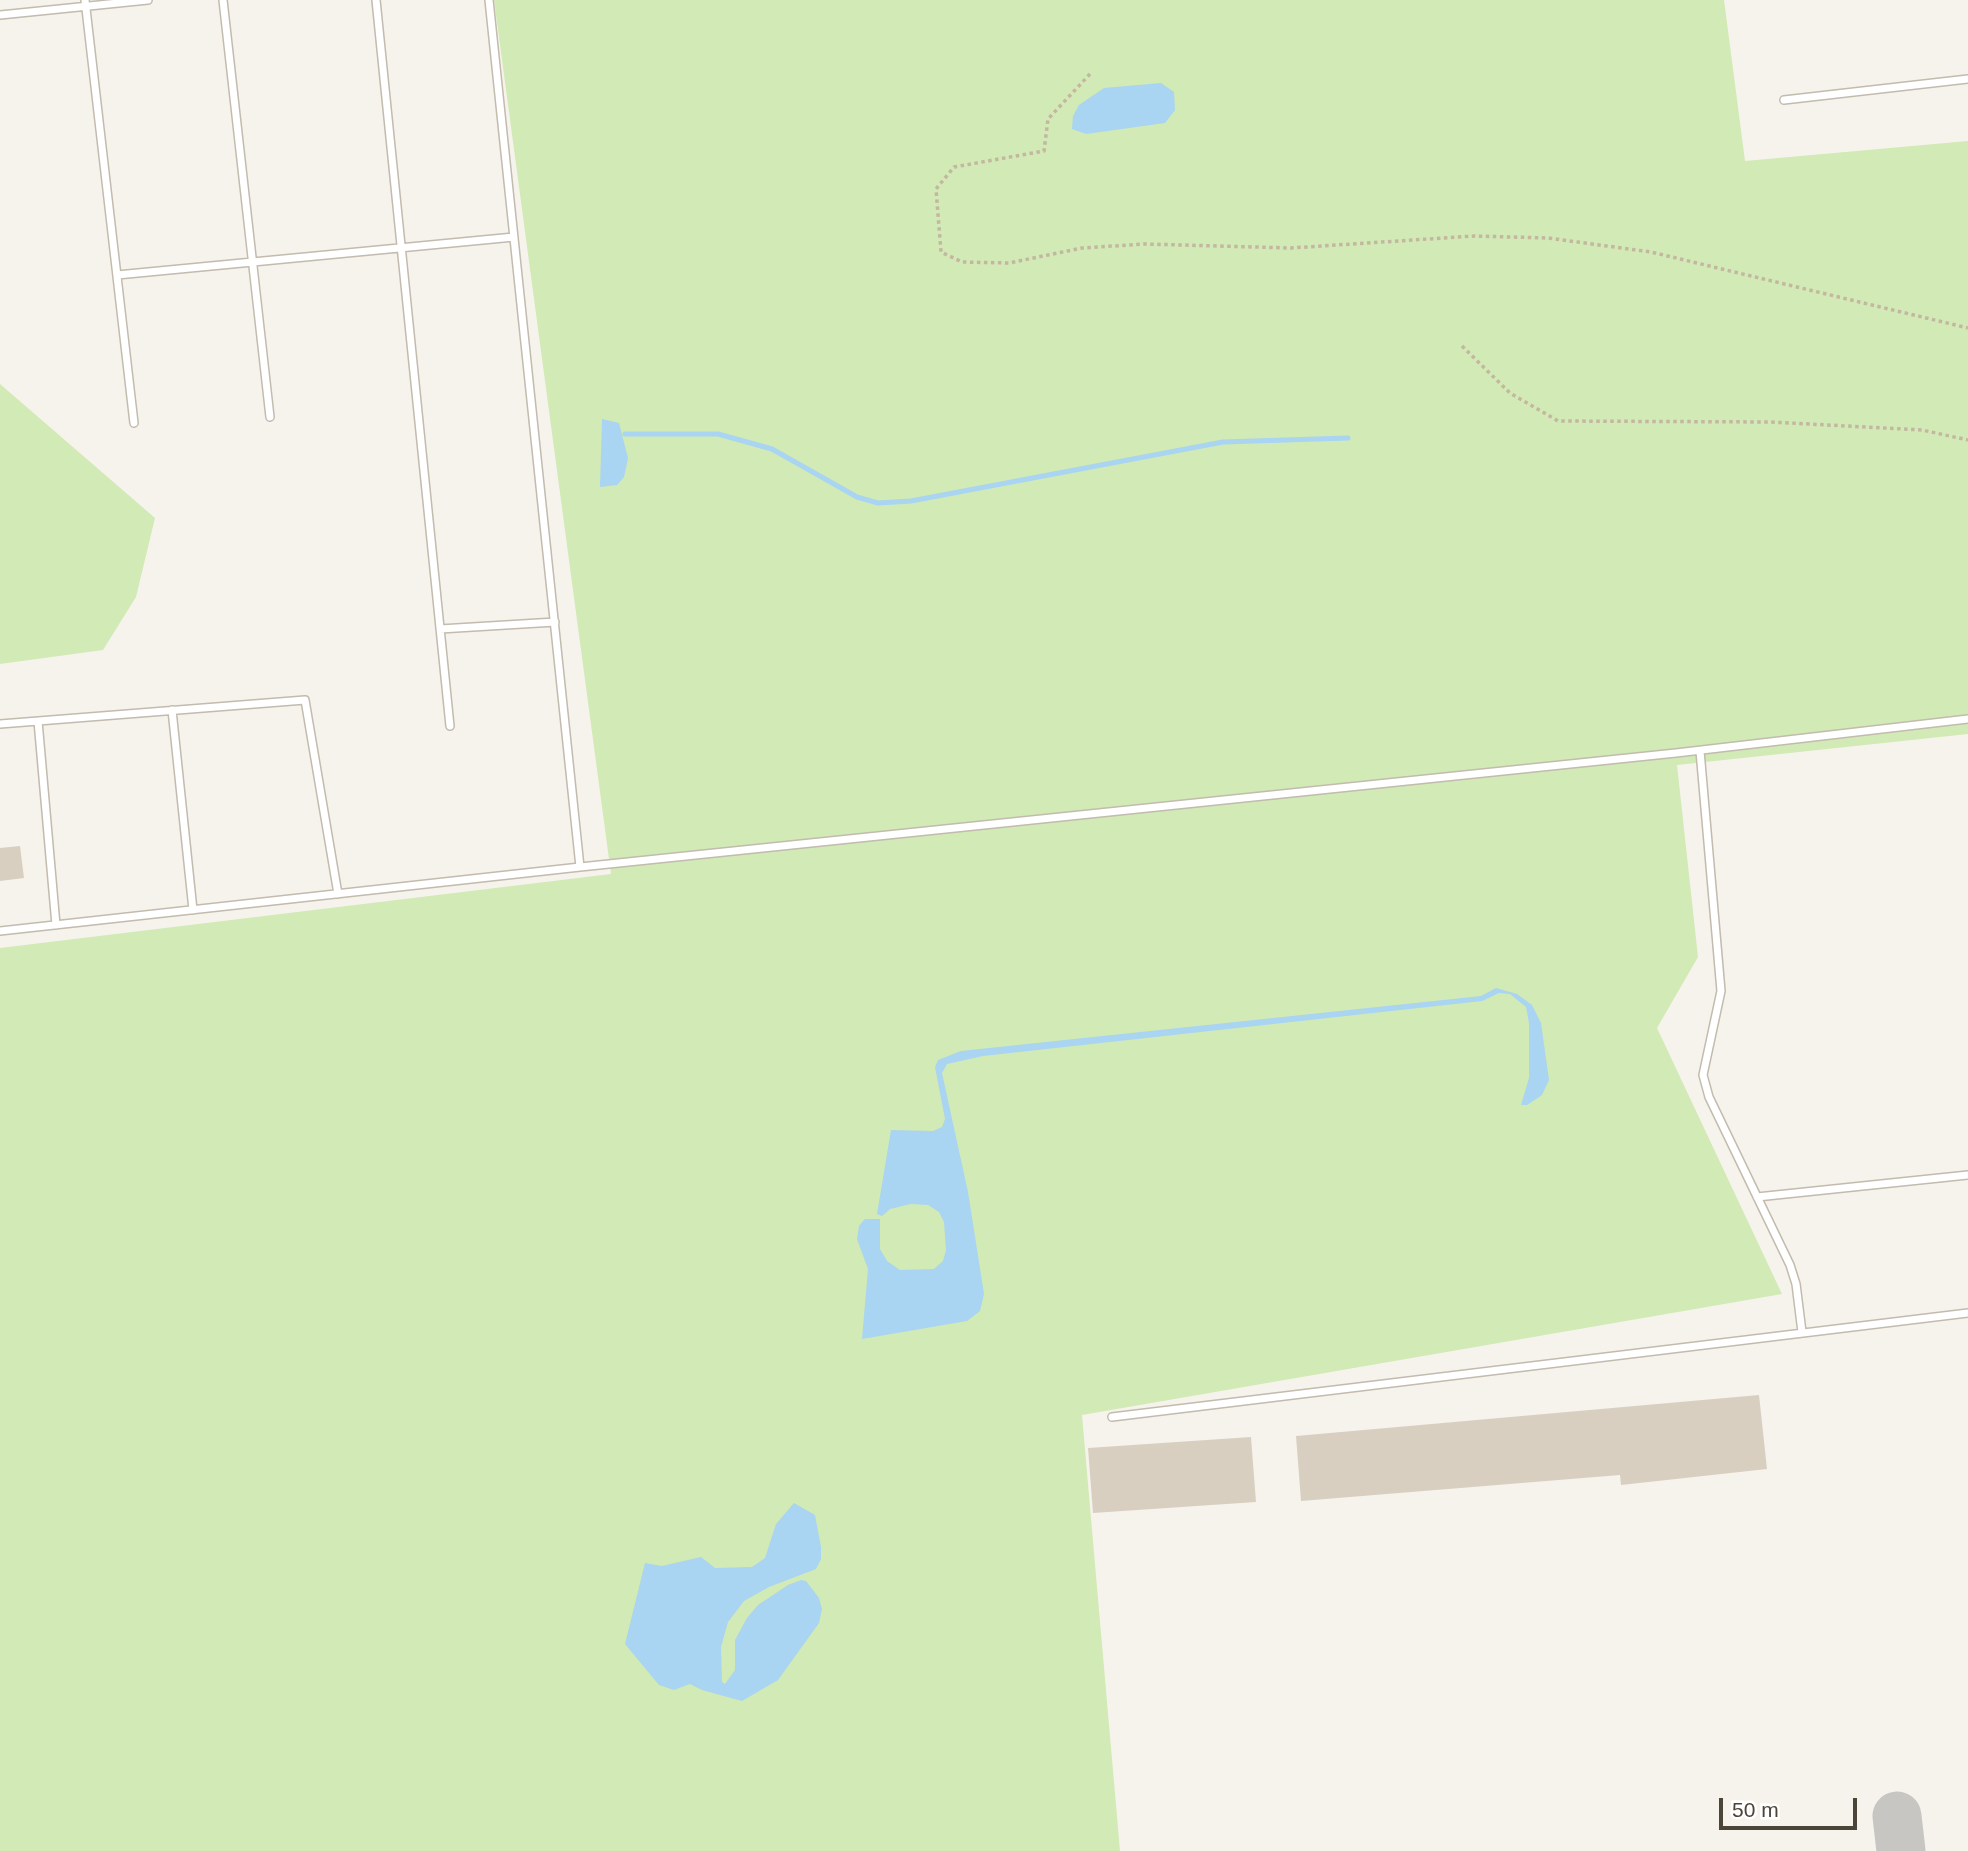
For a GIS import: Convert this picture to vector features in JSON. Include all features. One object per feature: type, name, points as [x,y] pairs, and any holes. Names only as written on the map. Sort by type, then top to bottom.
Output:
[{"type":"lane","points":[[0,15],[86,3],[148,0]]},
{"type":"lane","points":[[223,0],[270,417]]},
{"type":"lane","points":[[376,0],[450,726]]},
{"type":"lane","points":[[489,0],[580,867]]},
{"type":"lane","points":[[86,3],[134,423]]},
{"type":"lane","points":[[1784,100],[1968,79]]},
{"type":"lane","points":[[117,275],[514,237]]},
{"type":"lane","points":[[440,629],[555,622]]},
{"type":"lane","points":[[0,724],[306,700],[338,894]]},
{"type":"lane","points":[[172,710],[193,910]]},
{"type":"lane","points":[[0,931],[580,867],[1700,751],[1968,719]]},
{"type":"lane","points":[[38,721],[56,925]]},
{"type":"lane","points":[[1700,751],[1721,991],[1703,1075],[1709,1097],[1793,1274],[1802,1332]]},
{"type":"lane","points":[[1757,1196],[1968,1175]]},
{"type":"lane","points":[[1112,1417],[1968,1313]]},
{"type":"path","points":[[1090,74],[1048,120],[1044,151],[954,167],[936,190],[941,252],[962,262],[1009,263],[1082,248],[1145,244],[1291,248],[1474,236],[1548,238],[1651,252],[1968,328]]},
{"type":"path","points":[[1462,346],[1510,393],[1558,421],[1771,422],[1922,430],[1968,440]]},
{"type":"green space","points":[[494,0],[1724,0],[1745,161],[1968,141],[1968,734],[1677,765],[1698,957],[1657,1028],[1782,1294],[1082,1415],[1120,1851],[0,1851],[0,948],[611,874]]},
{"type":"green space","points":[[0,384],[155,518],[136,597],[103,650],[0,664]]},
{"type":"water","points":[[1161,83],[1174,92],[1175,110],[1165,123],[1086,134],[1072,129],[1073,116],[1079,105],[1104,88]]},
{"type":"water","points":[[602,419],[619,423],[628,458],[624,477],[617,485],[600,487]]},
{"type":"water","points":[[1496,988],[1517,994],[1532,1005],[1541,1023],[1549,1080],[1542,1095],[1527,1105],[1521,1105],[1529,1078],[1529,1023],[1526,1007],[1510,994],[1499,993],[1482,1001],[983,1056],[947,1064],[942,1073],[968,1192],[984,1294],[980,1311],[967,1321],[862,1339],[868,1269],[857,1239],[859,1226],[865,1219],[880,1219],[880,1249],[887,1261],[900,1270],[934,1269],[943,1261],[946,1250],[944,1222],[939,1212],[928,1205],[911,1204],[890,1209],[882,1216],[877,1214],[891,1130],[933,1131],[942,1127],[945,1119],[935,1067],[938,1060],[961,1051],[1481,996]]},
{"type":"water","points":[[794,1503],[815,1515],[821,1547],[821,1559],[816,1569],[769,1587],[744,1601],[728,1622],[721,1647],[722,1682],[725,1684],[735,1670],[735,1640],[747,1618],[758,1605],[788,1585],[806,1581],[819,1598],[822,1609],[819,1623],[778,1680],[742,1701],[690,1684],[674,1690],[659,1685],[625,1644],[645,1563],[662,1566],[701,1557],[715,1568],[752,1567],[765,1558],[776,1524]]},
{"type":"building","points":[[20,846],[24,878],[0,881],[0,848]]},
{"type":"building","points":[[1759,1395],[1767,1469],[1621,1485],[1620,1475],[1301,1501],[1296,1436]]},
{"type":"building","points":[[1251,1437],[1256,1502],[1093,1513],[1088,1448]]},
{"type":"waterway","points":[[625,434],[718,434],[772,449],[857,497],[878,503],[911,501],[1223,442],[1348,438]]},
{"type":"taxiway","points":[[1897,1816],[1901,1851]]}]
